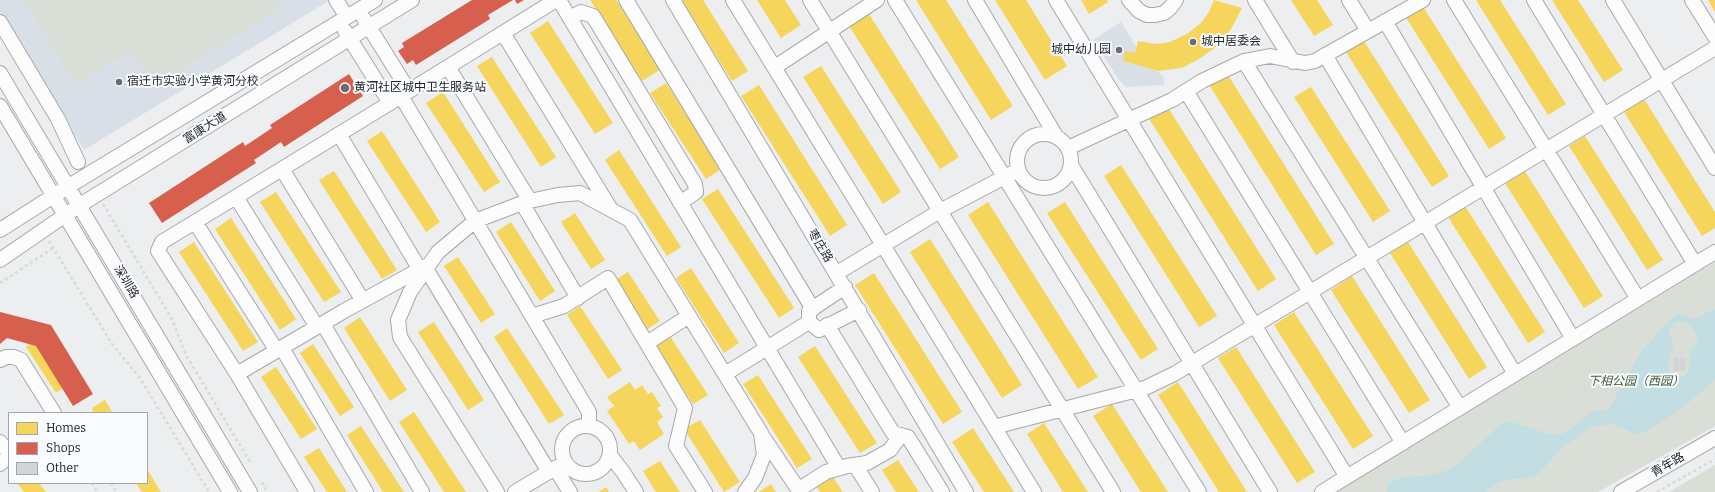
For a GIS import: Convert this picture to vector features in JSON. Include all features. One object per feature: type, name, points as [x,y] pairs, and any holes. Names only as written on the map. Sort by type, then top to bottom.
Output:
[{"type":"street","points":[[336,0],[350,38],[400,96]]},
{"type":"street","name":"富康大道","points":[[0,230],[69,186],[376,0]]},
{"type":"street","name":"富康大道","points":[[0,260],[80,205],[412,0]]},
{"type":"street","points":[[307,492],[237,374],[158,250],[162,242],[557,0],[570,18],[839,468]]},
{"type":"street","points":[[626,0],[819,330],[859,310]]},
{"type":"street","name":"枣庄路","points":[[674,0],[966,492]]},
{"type":"street","points":[[733,0],[1034,492]]},
{"type":"street","points":[[810,0],[1113,492]]},
{"type":"street","points":[[775,67],[877,0]]},
{"type":"street","points":[[895,0],[1199,492]]},
{"type":"street","points":[[975,0],[1056,136]]},
{"type":"street","points":[[1056,0],[1347,477]]},
{"type":"street","points":[[1129,0],[1139,12],[1156,15],[1164,13],[1176,0]]},
{"type":"street","points":[[1255,0],[1294,62]]},
{"type":"street","points":[[1349,0],[1368,31]]},
{"type":"street","points":[[1068,148],[1172,100],[1202,80],[1244,61],[1270,56],[1294,62],[1305,63],[1315,61],[1423,0]]},
{"type":"street","points":[[1454,0],[1643,306]]},
{"type":"street","points":[[1534,0],[1696,264]]},
{"type":"street","points":[[1613,0],[1715,168]]},
{"type":"street","points":[[1692,0],[1715,37]]},
{"type":"street","points":[[359,10],[369,26],[400,96],[588,412],[589,426]]},
{"type":"street","points":[[570,18],[581,12],[593,16],[691,177],[695,184],[696,192],[680,203]]},
{"type":"street","points":[[1385,21],[1573,339]]},
{"type":"street","points":[[0,22],[58,119],[78,162]]},
{"type":"street","points":[[503,33],[610,209]]},
{"type":"street","points":[[994,427],[1136,390],[1174,374],[1715,48]]},
{"type":"street","points":[[1325,55],[1516,374]]},
{"type":"street","points":[[1244,61],[1460,408]]},
{"type":"street","points":[[448,67],[526,202],[578,298]]},
{"type":"street","name":"深圳路","points":[[0,73],[69,186],[250,492]]},
{"type":"street","points":[[1186,91],[1403,443]]},
{"type":"street","name":"深圳路","points":[[0,106],[230,492]]},
{"type":"street","points":[[1071,165],[1063,180],[1056,185],[1047,188],[1039,188],[1022,178],[1016,161],[1017,152],[1022,143],[1029,137],[1038,134],[1047,133],[1056,136],[1063,141],[1068,148],[1071,165],[1270,492]]},
{"type":"street","points":[[338,134],[557,467],[570,492]]},
{"type":"street","points":[[282,169],[363,301]]},
{"type":"street","points":[[837,273],[940,211],[1018,170]]},
{"type":"street","points":[[497,492],[400,337],[398,320],[410,292],[425,267],[438,252],[475,221],[526,202],[558,194],[580,193],[630,220],[688,316],[799,491],[826,472],[855,464],[868,463],[890,450],[901,435]]},
{"type":"street","points":[[236,197],[320,325],[422,492]]},
{"type":"street","points":[[194,222],[279,350],[366,492]]},
{"type":"street","points":[[1322,492],[1573,339],[1643,306],[1696,264],[1715,252]]},
{"type":"street","points":[[237,374],[320,325],[425,267]]},
{"type":"street","points":[[532,316],[564,306],[608,278],[685,408],[676,446],[705,492]]},
{"type":"street","points":[[725,374],[767,348],[811,316],[845,287]]},
{"type":"street","points":[[646,343],[688,316]]},
{"type":"street","points":[[827,325],[893,433],[908,437],[942,492]]},
{"type":"street","points":[[0,360],[6,357],[14,357],[21,360],[53,412]]},
{"type":"street","points":[[515,492],[557,467],[572,469],[579,473],[587,474],[601,468],[610,455],[610,447],[605,436],[597,428],[589,426],[581,426],[568,434],[562,448],[557,467]]},
{"type":"street","points":[[745,492],[755,478],[764,455],[761,433]]},
{"type":"street","name":"青年路","points":[[1621,492],[1715,438]]},
{"type":"street","points":[[0,442],[8,452]]},
{"type":"street","name":"青年路","points":[[1638,492],[1715,447]]},
{"type":"street","points":[[610,455],[624,472],[636,492]]},
{"type":"street","points":[[0,464],[8,457]]},
{"type":"street","points":[[855,464],[872,492]]},
{"type":"path","points":[[98,195],[172,319],[186,355],[251,465]]},
{"type":"path","points":[[43,231],[112,344],[140,378],[209,492]]},
{"type":"path","points":[[0,283],[53,248]]},
{"type":"path","points":[[1679,364],[1682,331],[1693,315],[1715,289]]},
{"type":"path","points":[[1382,473],[1418,457],[1441,452],[1461,444],[1474,422],[1492,406],[1510,401],[1527,412],[1552,418],[1569,405],[1614,358],[1643,306],[1652,304],[1657,300]]},
{"type":"path","points":[[1652,304],[1664,320],[1682,331]]},
{"type":"path","points":[[1556,492],[1580,478],[1590,467],[1595,455],[1601,430],[1604,403],[1614,358]]},
{"type":"path","points":[[1657,492],[1715,459]]},
{"type":"path","points":[[259,478],[267,492]]},
{"type":"shaded area","name":"宿迁市实验小学黄河分校","points":[[0,0],[330,0],[84,150],[0,13]]},
{"type":"shaded area","name":"城中幼儿园","points":[[1121,22],[1144,60],[1163,76],[1164,85],[1126,87],[1119,80],[1093,40]]},
{"type":"green space","points":[[24,0],[279,0],[277,11],[153,87],[131,51],[75,85]]},
{"type":"green space","name":"下相公园（西园）","points":[[1715,243],[1715,426],[1598,492],[1316,492]]},
{"type":"green space","points":[[1715,465],[1715,492],[1669,492]]},
{"type":"water","points":[[1715,309],[1715,380],[1680,410],[1639,435],[1612,424],[1591,427],[1563,447],[1538,474],[1523,479],[1509,479],[1497,484],[1485,492],[1387,492],[1388,484],[1394,480],[1404,477],[1424,476],[1445,471],[1458,464],[1503,422],[1513,422],[1548,434],[1563,434],[1593,411],[1608,410],[1641,352],[1670,319],[1680,314],[1694,319]],"holes":[[[1678,322],[1687,323],[1692,327],[1697,335],[1698,342],[1690,352],[1689,370],[1684,376],[1678,377],[1670,373],[1668,364],[1670,355],[1673,351],[1672,337],[1668,331],[1672,325]]]},
{"type":"building: Homes","points":[[590,0],[616,0],[661,69],[642,81]]},
{"type":"building: Homes","points":[[681,0],[703,0],[748,71],[732,81]]},
{"type":"building: Homes","points":[[757,0],[785,0],[801,25],[781,38]]},
{"type":"building: Homes","points":[[916,0],[946,0],[1013,106],[991,120]]},
{"type":"building: Homes","points":[[995,0],[1026,0],[1067,66],[1045,80]]},
{"type":"building: Homes","points":[[1081,0],[1107,0],[1108,2],[1089,14]]},
{"type":"building: Homes","points":[[1214,0],[1242,8],[1231,29],[1216,47],[1199,59],[1182,68],[1158,71],[1123,61],[1125,51],[1135,53],[1138,41],[1156,44],[1170,42],[1187,34],[1201,23],[1209,12]]},
{"type":"building: Homes","points":[[1291,0],[1317,0],[1333,25],[1314,36]]},
{"type":"building: Homes","points":[[1476,0],[1500,0],[1566,104],[1548,115]]},
{"type":"building: Homes","points":[[1552,0],[1578,0],[1623,70],[1604,82]]},
{"type":"building: Homes","points":[[1708,0],[1715,0],[1715,12]]},
{"type":"building: Homes","points":[[1422,5],[1506,138],[1489,149],[1405,16]]},
{"type":"building: Homes","points":[[869,14],[959,157],[940,169],[849,26]]},
{"type":"building: Homes","points":[[548,21],[613,123],[595,134],[530,33]]},
{"type":"building: Homes","points":[[1364,41],[1449,176],[1432,187],[1346,52]]},
{"type":"building: Homes","points":[[492,57],[556,157],[541,167],[477,66]]},
{"type":"building: Homes","points":[[821,66],[901,192],[883,204],[803,77]]},
{"type":"building: Homes","points":[[1226,72],[1334,244],[1316,255],[1208,83]]},
{"type":"building: Homes","points":[[666,83],[721,169],[706,179],[650,93]]},
{"type":"building: Homes","points":[[759,85],[847,225],[830,236],[741,96]]},
{"type":"building: Homes","points":[[1311,87],[1390,211],[1373,222],[1294,97]]},
{"type":"building: Homes","points":[[443,92],[500,182],[484,192],[426,103]]},
{"type":"building: Homes","points":[[1644,99],[1715,212],[1715,228],[1702,236],[1624,112]]},
{"type":"building: Homes","points":[[1167,106],[1276,279],[1258,291],[1148,117]]},
{"type":"building: Homes","points":[[382,131],[440,222],[426,232],[367,141]]},
{"type":"building: Homes","points":[[1585,136],[1663,260],[1647,270],[1569,146]]},
{"type":"building: Homes","points":[[619,150],[681,247],[667,256],[605,160]]},
{"type":"building: Homes","points":[[1121,165],[1217,316],[1199,327],[1104,176]]},
{"type":"building: Homes","points":[[334,171],[397,270],[382,279],[319,180]]},
{"type":"building: Homes","points":[[1525,171],[1603,296],[1584,308],[1505,183]]},
{"type":"building: Homes","points":[[718,189],[794,308],[779,318],[702,199]]},
{"type":"building: Homes","points":[[276,192],[341,292],[324,302],[260,202]]},
{"type":"building: Homes","points":[[988,202],[1098,377],[1078,389],[968,215]]},
{"type":"building: Homes","points":[[1065,202],[1158,349],[1141,360],[1047,213]]},
{"type":"building: Homes","points":[[1465,206],[1545,332],[1528,343],[1448,217]]},
{"type":"building: Homes","points":[[575,213],[605,260],[591,269],[561,222]]},
{"type":"building: Homes","points":[[231,218],[296,319],[280,330],[215,229]]},
{"type":"building: Homes","points":[[511,222],[555,291],[540,301],[496,232]]},
{"type":"building: Homes","points":[[930,239],[1022,385],[1002,398],[910,252]]},
{"type":"building: Homes","points":[[194,242],[258,342],[243,351],[179,252]]},
{"type":"building: Homes","points":[[1408,242],[1487,367],[1469,379],[1390,253]]},
{"type":"building: Homes","points":[[458,257],[495,314],[481,323],[444,266]]},
{"type":"building: Homes","points":[[691,268],[739,343],[724,353],[676,278]]},
{"type":"building: Homes","points":[[628,272],[660,321],[647,329],[615,280]]},
{"type":"building: Homes","points":[[874,273],[962,412],[943,424],[855,285]]},
{"type":"building: Homes","points":[[1352,276],[1430,400],[1409,413],[1331,290]]},
{"type":"building: Homes","points":[[580,306],[622,370],[608,379],[567,315]]},
{"type":"building: Homes","points":[[1294,312],[1373,436],[1353,449],[1274,325]]},
{"type":"building: Homes","points":[[360,317],[407,390],[390,401],[344,328]]},
{"type":"building: Homes","points":[[434,322],[484,400],[468,410],[418,332]]},
{"type":"building: Homes","points":[[507,328],[564,415],[549,424],[494,337]]},
{"type":"building: Homes","points":[[42,336],[72,382],[56,393],[26,347]]},
{"type":"building: Homes","points":[[670,336],[708,395],[693,404],[655,346]]},
{"type":"building: Homes","points":[[313,344],[354,407],[340,416],[300,353]]},
{"type":"building: Homes","points":[[815,346],[877,443],[860,453],[798,357]]},
{"type":"building: Homes","points":[[1236,347],[1315,472],[1297,483],[1218,358]]},
{"type":"building: Homes","points":[[276,367],[317,429],[301,439],[261,377]]},
{"type":"building: Homes","points":[[758,375],[812,459],[797,468],[743,384]]},
{"type":"building: Homes","points":[[630,382],[635,390],[642,385],[648,394],[652,392],[661,406],[657,408],[663,417],[657,422],[664,434],[640,450],[634,441],[629,444],[607,411],[614,406],[607,397]]},
{"type":"building: Homes","points":[[1178,382],[1247,492],[1219,492],[1158,395]]},
{"type":"building: Homes","points":[[105,400],[112,412],[94,412],[92,408]]},
{"type":"building: Homes","points":[[1112,404],[1168,492],[1141,492],[1093,416]]},
{"type":"building: Homes","points":[[414,412],[466,492],[444,492],[399,422]]},
{"type":"building: Homes","points":[[700,420],[740,482],[724,492],[684,429]]},
{"type":"building: Homes","points":[[1044,423],[1088,492],[1063,492],[1027,434]]},
{"type":"building: Homes","points":[[361,426],[404,492],[383,492],[347,435]]},
{"type":"building: Homes","points":[[973,428],[1014,492],[984,492],[952,442]]},
{"type":"building: Homes","points":[[319,448],[347,492],[327,492],[304,457]]},
{"type":"building: Homes","points":[[898,460],[919,492],[896,492],[882,470]]},
{"type":"building: Homes","points":[[660,461],[680,492],[656,492],[643,471]]},
{"type":"building: Homes","points":[[148,471],[161,492],[142,492],[137,484],[148,484]]},
{"type":"building: Homes","points":[[832,476],[843,492],[820,492],[816,486]]},
{"type":"building: Homes","points":[[18,484],[40,484],[46,492],[24,492]]},
{"type":"building: Homes","points":[[771,484],[776,492],[759,492]]},
{"type":"building: Homes","points":[[606,487],[609,492],[599,492]]},
{"type":"building: Shops","points":[[472,0],[513,0],[488,15],[490,19],[416,65],[413,60],[407,64],[398,51],[404,47],[402,43]]},
{"type":"building: Shops","points":[[515,0],[524,0],[517,4]]},
{"type":"building: Shops","points":[[349,74],[363,96],[284,147],[281,142],[254,160],[256,163],[162,223],[149,203],[243,142],[245,146],[272,128],[270,125]]},
{"type":"building: Shops","points":[[0,312],[51,325],[93,394],[73,406],[36,346],[7,338],[0,344]]},
{"type":"building: Other","points":[[1674,357],[1686,358],[1685,371],[1673,371]]},
{"type":"place","name":"城中居委会","points":[[1193,42]]},
{"type":"place","name":"城中幼儿园","points":[[1119,50]]},
{"type":"place","name":"宿迁市实验小学黄河分校","points":[[119,82]]},
{"type":"place","name":"黄河社区城中卫生服务站","points":[[345,88]]}]
